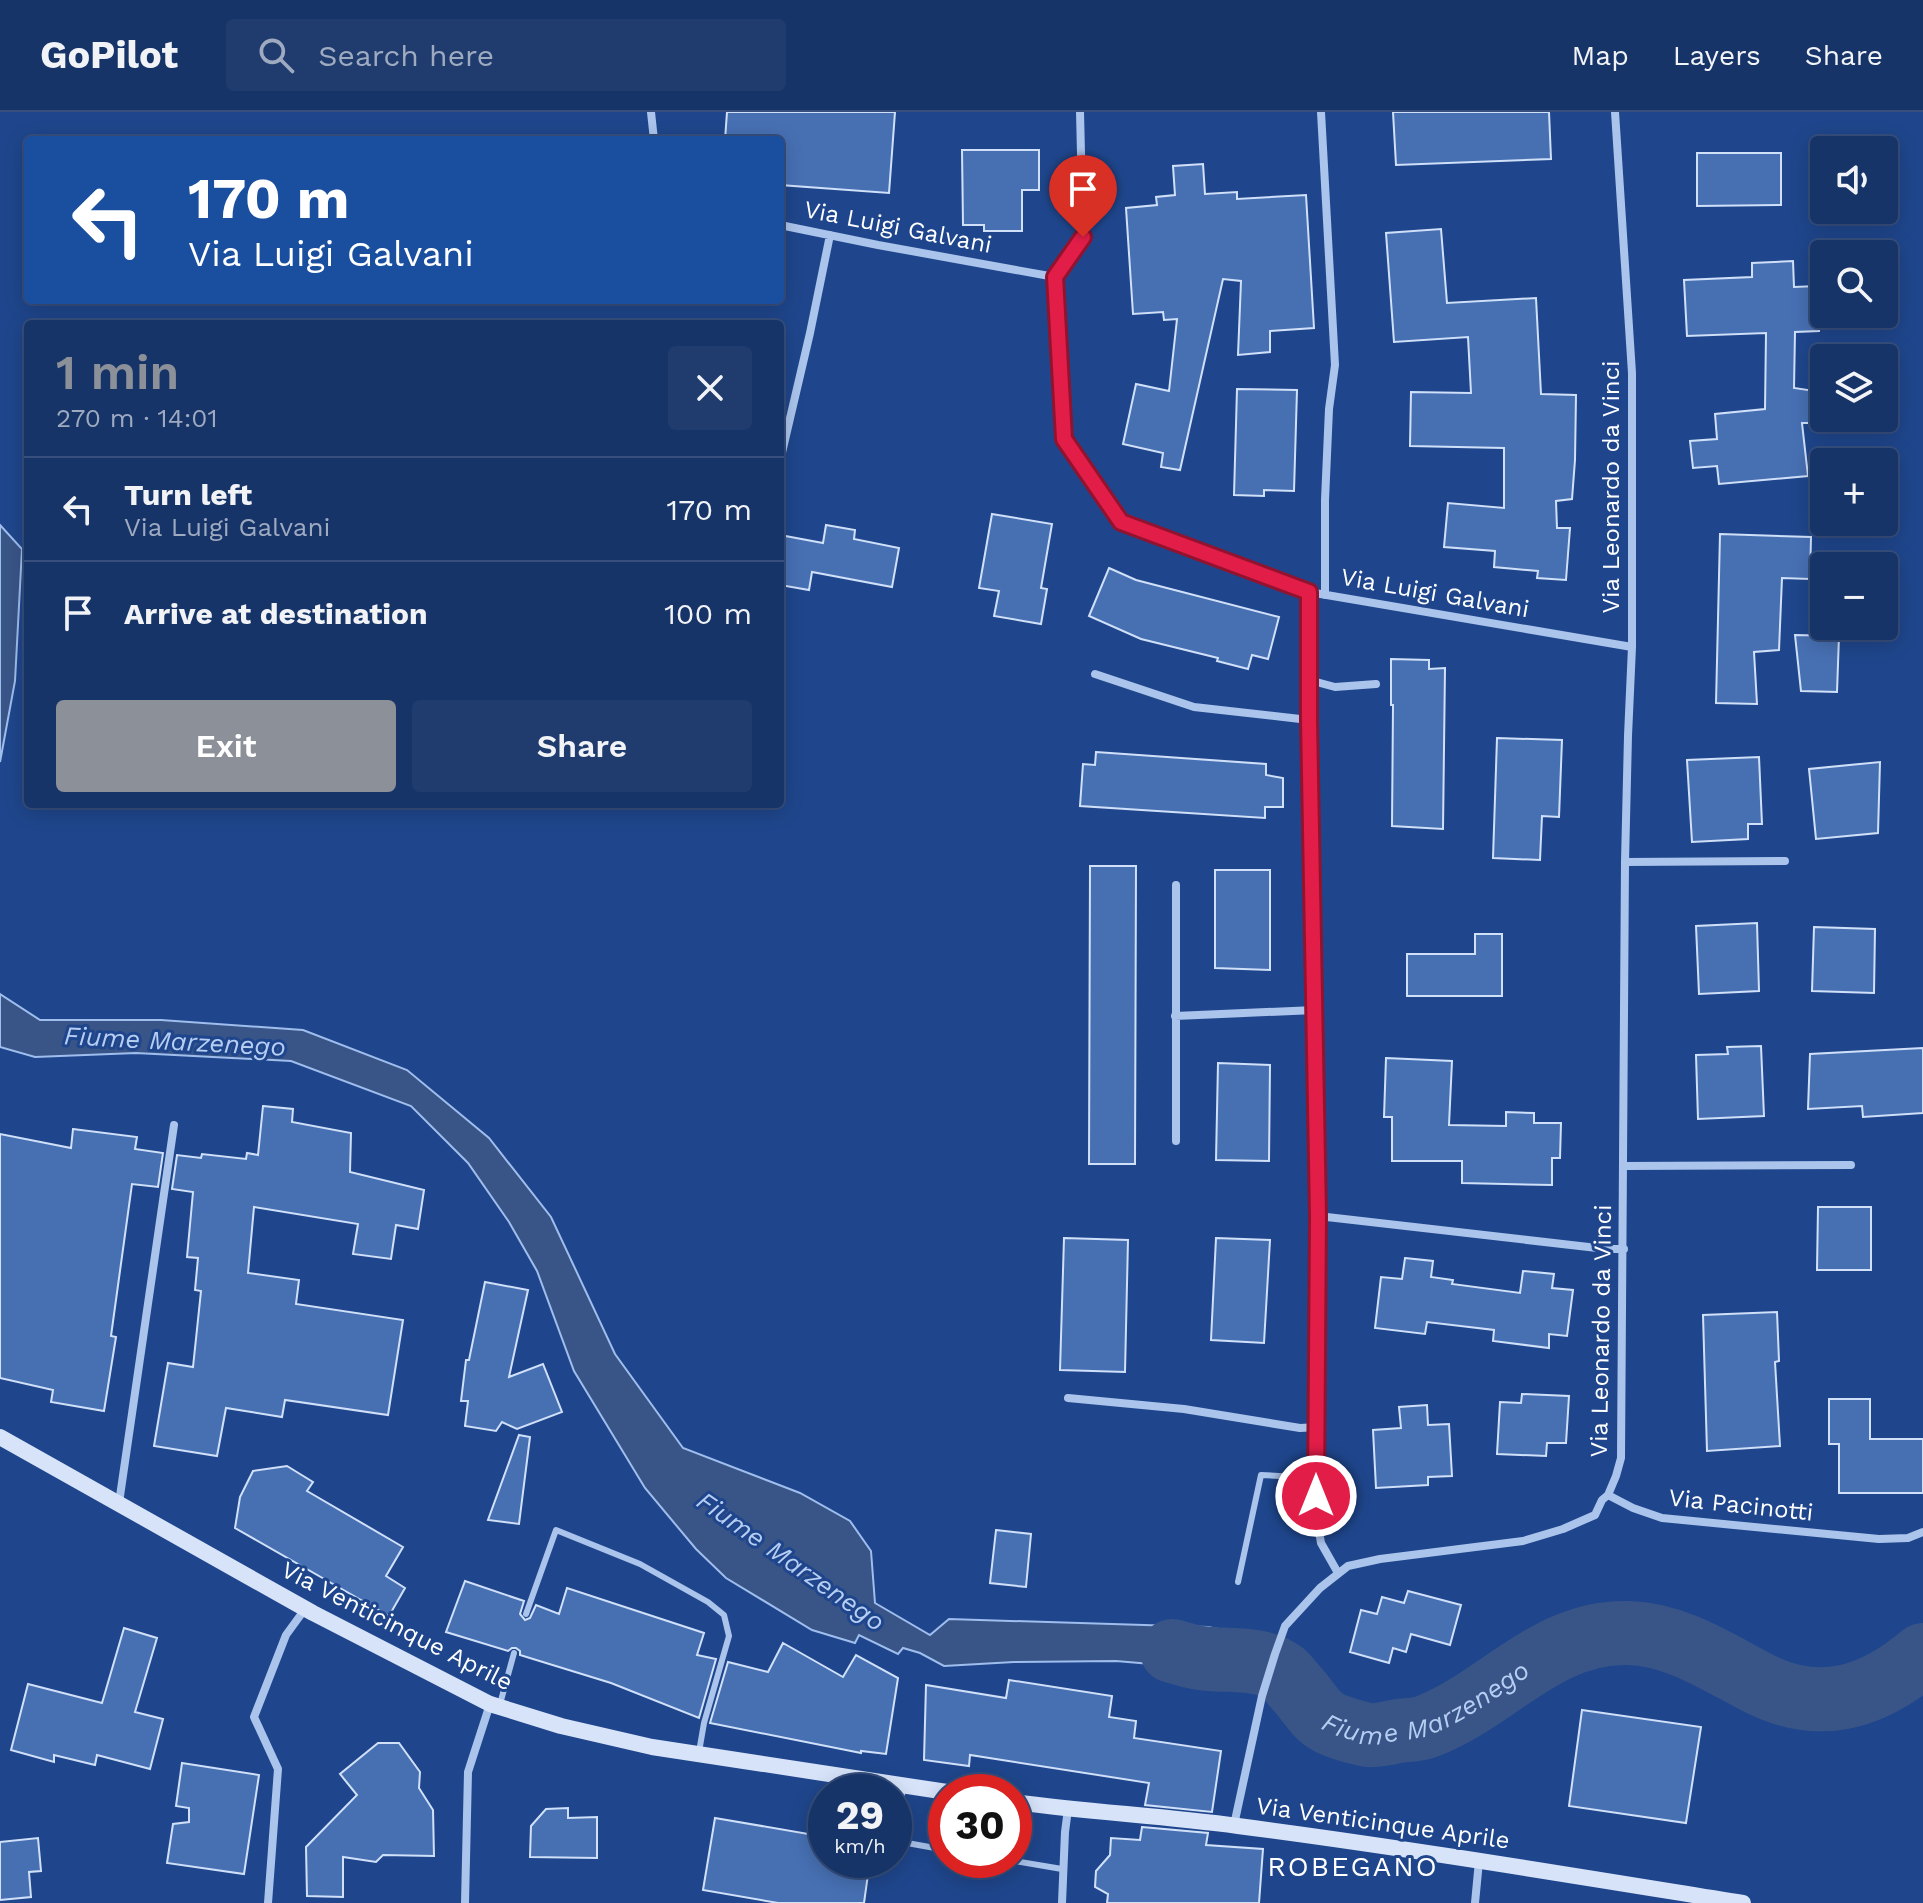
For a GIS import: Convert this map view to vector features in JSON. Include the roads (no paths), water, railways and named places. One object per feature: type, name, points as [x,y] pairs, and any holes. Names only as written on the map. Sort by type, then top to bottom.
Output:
[{"type":"main road","name":"Via Venticinque Aprile","points":[[0,1437],[305,1609],[495,1705],[602,1737],[831,1774]]},
{"type":"main road","name":"Via Venticinque Aprile","points":[[1032,1804],[1234,1825],[1743,1903]]},
{"type":"street","points":[[651,112],[654,136]]},
{"type":"street","points":[[1055,277],[1083,237],[1080,112]]},
{"type":"street","points":[[1321,112],[1335,365],[1329,409],[1325,500],[1325,595]]},
{"type":"street","name":"Via Leonardo da Vinci","points":[[1608,1495],[1621,1458],[1625,862],[1632,647],[1632,373],[1615,112]]},
{"type":"street","name":"Via Luigi Galvani","points":[[784,226],[1055,277],[1064,439],[1121,522],[1309,592],[1632,647]]},
{"type":"street","points":[[784,444],[830,235]]},
{"type":"street","points":[[1309,592],[1318,1216],[1316,1513],[1321,1543],[1338,1573]]},
{"type":"street","points":[[1095,674],[1194,707],[1309,720]]},
{"type":"street","points":[[1309,680],[1335,687],[1376,684]]},
{"type":"street","points":[[1625,862],[1785,861]]},
{"type":"street","points":[[1176,885],[1176,1141]]},
{"type":"street","points":[[1175,1016],[1315,1010]]},
{"type":"street","points":[[119,1503],[174,1125]]},
{"type":"street","points":[[1624,1166],[1851,1165]]},
{"type":"street","points":[[1318,1216],[1624,1249]]},
{"type":"street","points":[[1068,1398],[1184,1409],[1300,1428],[1317,1427]]},
{"type":"street","points":[[1234,1825],[1262,1696],[1285,1626],[1320,1588],[1348,1566],[1380,1559],[1523,1541],[1563,1529],[1595,1515],[1608,1495]]},
{"type":"street","name":"Via Pacinotti","points":[[1608,1495],[1662,1518],[1879,1539],[1908,1538],[1923,1532]]},
{"type":"street","points":[[268,1903],[278,1769],[254,1717],[286,1635],[305,1609]]},
{"type":"street","points":[[465,1903],[468,1772],[495,1705]]},
{"type":"street","points":[[1062,1903],[1068,1809]]},
{"type":"street","points":[[1475,1903],[1479,1861]]},
{"type":"lane","points":[[1238,1582],[1261,1475],[1315,1478]]},
{"type":"lane","points":[[526,1614],[556,1530],[640,1564],[708,1602],[724,1615],[729,1636],[704,1723],[699,1754]]},
{"type":"lane","points":[[495,1705],[514,1653]]},
{"type":"lane","points":[[1032,1864],[1062,1869]]},
{"type":"water","points":[[0,525],[22,549],[15,681],[0,762]]},
{"type":"water","points":[[0,994],[40,1020],[161,1020],[303,1030],[407,1070],[489,1138],[551,1217],[615,1354],[683,1448],[800,1493],[850,1521],[871,1551],[875,1603],[930,1635],[949,1619],[1208,1627],[1255,1636],[1256,1661],[1248,1685],[1163,1665],[1116,1661],[944,1666],[903,1648],[898,1654],[859,1635],[855,1643],[812,1630],[726,1578],[696,1549],[645,1488],[574,1371],[537,1271],[509,1222],[468,1163],[411,1106],[291,1061],[136,1053],[35,1057],[0,1047]]},
{"type":"waterway","name":"Fiume Marzenego","points":[[1172,1651],[1201,1658],[1265,1664],[1283,1673],[1324,1720],[1372,1735],[1428,1726],[1477,1700],[1547,1654],[1599,1635],[1628,1633],[1679,1643],[1756,1682],[1802,1698],[1844,1697],[1864,1691],[1904,1670],[1923,1655]]},
{"type":"district","name":"ROBEGANO","points":[[1353,1866]]}]
